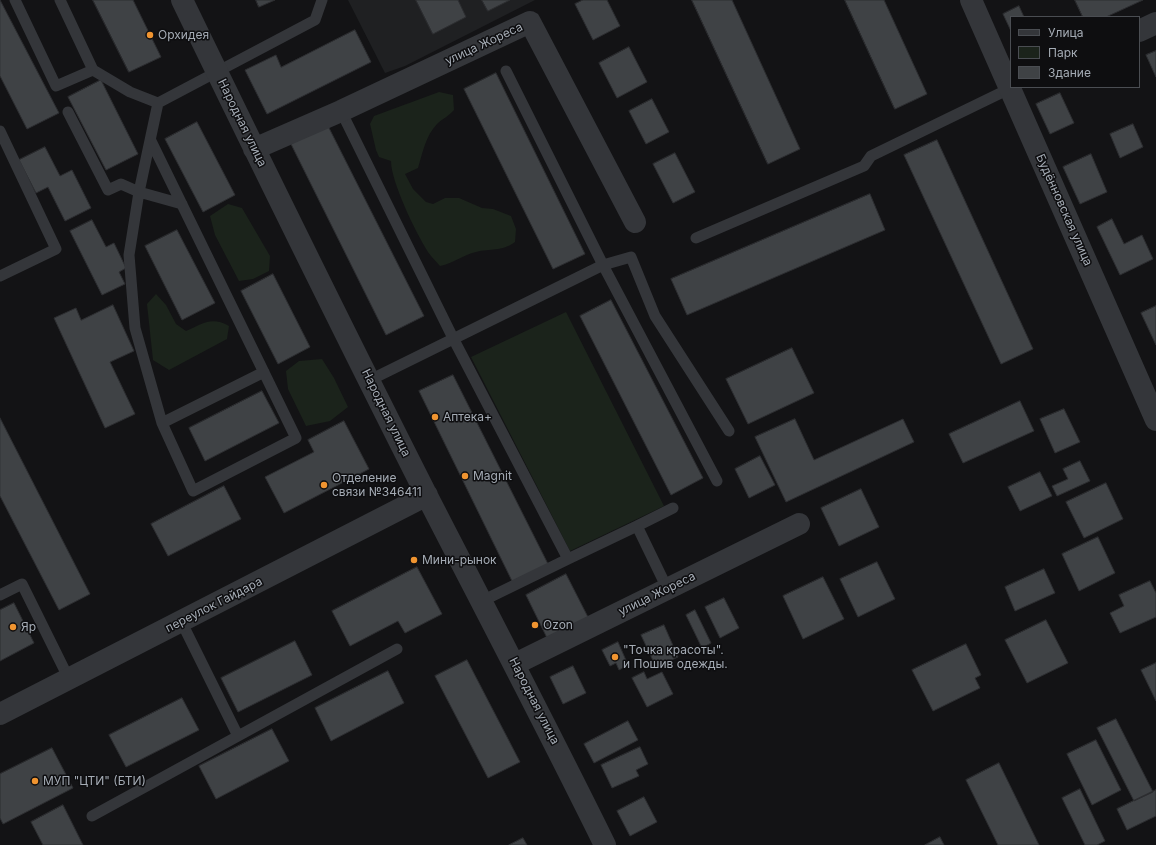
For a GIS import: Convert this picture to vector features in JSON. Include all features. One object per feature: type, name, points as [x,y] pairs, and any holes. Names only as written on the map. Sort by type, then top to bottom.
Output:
[{"type":"street","name":"Народная улица","points":[[182,0],[254,149],[427,495],[515,664],[605,845]]},
{"type":"street","name":"Будённовская улица","points":[[971,0],[1010,84]]},
{"type":"street","name":"улица Жореса","points":[[254,149],[341,111],[530,22],[634,222]]},
{"type":"street","points":[[1140,31],[1156,23]]},
{"type":"street","name":"Будённовская улица","points":[[1012,88],[1156,420]]},
{"type":"street","name":"переулок Гайдара","points":[[0,714],[427,495]]},
{"type":"street","name":"улица Жореса","points":[[515,664],[799,524]]},
{"type":"lane","points":[[15,0],[56,86],[93,70]]},
{"type":"lane","points":[[60,0],[93,70],[130,92],[158,103],[315,20],[322,0]]},
{"type":"lane","points":[[506,71],[603,265],[717,481]]},
{"type":"lane","points":[[696,238],[864,166],[871,156],[1012,88]]},
{"type":"lane","points":[[151,140],[296,438],[193,491],[162,423],[135,328],[129,255],[139,192],[158,103]]},
{"type":"lane","points":[[341,111],[453,338],[568,559]]},
{"type":"lane","points":[[68,112],[108,190],[121,184],[139,192],[182,204]]},
{"type":"lane","points":[[0,131],[56,249],[0,276]]},
{"type":"lane","points":[[370,380],[603,265],[631,257],[655,316],[729,430]]},
{"type":"lane","points":[[162,423],[264,372]]},
{"type":"lane","points":[[482,601],[673,508]]},
{"type":"lane","points":[[637,526],[667,588]]},
{"type":"lane","points":[[0,595],[22,584],[69,679]]},
{"type":"lane","points":[[181,621],[238,736]]},
{"type":"lane","points":[[92,816],[397,649]]},
{"type":"shaded area","points":[[348,0],[535,0],[405,66],[385,73]]},
{"type":"green space","points":[[439,92],[453,95],[454,110],[433,129],[425,145],[418,168],[405,174],[413,189],[426,202],[433,204],[445,198],[459,198],[482,208],[493,209],[511,216],[516,229],[515,242],[510,245],[500,249],[471,253],[440,266],[428,252],[417,233],[395,181],[391,161],[379,157],[370,124],[374,116]]},
{"type":"green space","points":[[228,204],[242,208],[270,256],[269,271],[253,279],[239,281],[215,235],[210,216]]},
{"type":"green space","points":[[156,294],[166,305],[176,324],[186,331],[207,322],[212,321],[223,323],[229,326],[227,339],[169,370],[153,360],[147,304]]},
{"type":"green space","points":[[566,312],[664,506],[570,551],[471,357]]},
{"type":"green space","points":[[322,359],[334,378],[348,407],[330,421],[306,426],[288,389],[286,371],[299,361]]},
{"type":"building","points":[[0,0],[59,113],[27,129],[0,76]]},
{"type":"building","points":[[93,0],[133,0],[161,57],[129,72]]},
{"type":"building","points":[[256,0],[275,0],[259,7]]},
{"type":"building","points":[[416,0],[458,0],[466,17],[433,34]]},
{"type":"building","points":[[482,0],[510,0],[488,11]]},
{"type":"building","points":[[583,0],[607,0],[620,26],[593,40],[575,4]]},
{"type":"building","points":[[692,0],[732,0],[800,149],[768,164]]},
{"type":"building","points":[[845,0],[884,0],[927,94],[895,109]]},
{"type":"building","points":[[1075,0],[1143,0],[1108,16],[1083,16]]},
{"type":"building","points":[[1019,6],[1024,16],[1010,16],[1010,29],[1003,14]]},
{"type":"building","points":[[355,30],[371,62],[267,114],[245,70],[276,55],[281,67]]},
{"type":"building","points":[[629,47],[647,82],[617,98],[599,63]]},
{"type":"building","points":[[1156,51],[1156,77],[1146,55]]},
{"type":"building","points":[[496,73],[585,254],[553,269],[464,89]]},
{"type":"building","points":[[101,80],[138,154],[106,170],[68,97]]},
{"type":"building","points":[[1060,93],[1074,123],[1050,134],[1036,104]]},
{"type":"building","points":[[652,99],[669,132],[646,144],[629,111]]},
{"type":"building","points":[[197,122],[235,195],[203,212],[165,139]]},
{"type":"building","points":[[1133,124],[1143,147],[1120,158],[1110,134]]},
{"type":"building","points":[[328,126],[424,316],[386,335],[291,144]]},
{"type":"building","points":[[937,140],[1033,349],[1001,364],[904,155]]},
{"type":"building","points":[[45,147],[60,176],[72,170],[91,208],[65,221],[48,187],[36,193],[19,160]]},
{"type":"building","points":[[675,153],[695,192],[673,203],[653,164]]},
{"type":"building","points":[[1091,154],[1107,192],[1080,204],[1063,167]]},
{"type":"building","points":[[870,194],[885,230],[687,315],[671,279]]},
{"type":"building","points":[[1112,219],[1124,244],[1142,235],[1153,259],[1120,275],[1097,227]]},
{"type":"building","points":[[92,220],[106,247],[114,243],[126,268],[119,272],[125,284],[102,295],[70,231]]},
{"type":"building","points":[[177,230],[215,303],[182,320],[145,246]]},
{"type":"building","points":[[273,274],[310,347],[278,364],[241,291]]},
{"type":"building","points":[[611,300],[703,478],[671,495],[580,316]]},
{"type":"building","points":[[113,305],[134,351],[110,362],[135,414],[105,428],[54,318],[76,308],[81,320]]},
{"type":"building","points":[[1156,306],[1156,345],[1141,313]]},
{"type":"building","points":[[792,348],[814,393],[748,424],[726,379]]},
{"type":"building","points":[[453,375],[549,566],[513,583],[419,391]]},
{"type":"building","points":[[262,391],[279,423],[205,461],[189,428]]},
{"type":"building","points":[[1020,401],[1034,431],[963,463],[949,434]]},
{"type":"building","points":[[1064,409],[1080,442],[1055,453],[1040,419]]},
{"type":"building","points":[[0,418],[90,594],[59,610],[0,496]]},
{"type":"building","points":[[795,419],[814,460],[903,419],[914,442],[786,502],[755,437]]},
{"type":"building","points":[[344,421],[369,469],[284,513],[265,477],[314,452],[308,440]]},
{"type":"building","points":[[760,456],[775,485],[749,498],[735,469]]},
{"type":"building","points":[[1080,461],[1090,481],[1057,496],[1052,486],[1068,479],[1063,469]]},
{"type":"building","points":[[1040,472],[1052,496],[1020,511],[1008,487]]},
{"type":"building","points":[[1106,483],[1123,519],[1084,538],[1066,502]]},
{"type":"building","points":[[224,486],[241,519],[168,556],[151,524]]},
{"type":"building","points":[[861,489],[879,527],[839,546],[821,508]]},
{"type":"building","points":[[1098,537],[1115,573],[1079,591],[1062,554]]},
{"type":"building","points":[[877,562],[895,599],[858,617],[840,579]]},
{"type":"building","points":[[417,567],[442,614],[405,633],[398,621],[350,646],[332,611]]},
{"type":"building","points":[[1044,569],[1055,593],[1015,611],[1005,587]]},
{"type":"building","points":[[566,574],[591,623],[550,644],[526,595]]},
{"type":"building","points":[[823,577],[844,619],[803,639],[783,596]]},
{"type":"building","points":[[1150,581],[1156,593],[1156,617],[1120,633],[1110,613],[1124,606],[1119,595]]},
{"type":"building","points":[[724,598],[739,628],[720,638],[705,607]]},
{"type":"building","name":"Яр","points":[[14,603],[34,643],[0,661],[0,610]]},
{"type":"building","points":[[695,610],[711,643],[702,648],[686,615]]},
{"type":"building","points":[[1046,620],[1068,663],[1027,683],[1005,640]]},
{"type":"building","points":[[664,625],[678,657],[656,667],[641,635]]},
{"type":"building","points":[[295,641],[312,675],[238,712],[221,678]]},
{"type":"building","name":"\"Точка красоты\". и Пошив одежды.","points":[[618,642],[628,665],[619,670],[616,663],[610,666],[602,650]]},
{"type":"building","points":[[966,644],[981,675],[975,678],[980,688],[933,711],[912,670]]},
{"type":"building","points":[[467,660],[520,762],[488,778],[435,676]]},
{"type":"building","points":[[1156,663],[1156,701],[1141,670]]},
{"type":"building","points":[[573,666],[586,693],[563,704],[550,677]]},
{"type":"building","points":[[388,671],[404,703],[331,741],[315,708]]},
{"type":"building","points":[[644,672],[647,679],[662,672],[673,694],[647,707],[632,678]]},
{"type":"building","points":[[182,698],[199,730],[126,767],[109,735]]},
{"type":"building","points":[[1116,719],[1153,792],[1134,801],[1097,728]]},
{"type":"building","points":[[628,721],[638,740],[594,763],[584,744]]},
{"type":"building","points":[[272,729],[289,761],[216,799],[199,766]]},
{"type":"building","points":[[1096,740],[1121,790],[1092,805],[1067,754]]},
{"type":"building","points":[[640,747],[648,764],[636,770],[639,776],[612,788],[601,765]]},
{"type":"building","name":"МУП \"ЦТИ\" (БТИ)","points":[[52,748],[73,788],[3,824],[0,818],[0,774]]},
{"type":"building","points":[[999,763],[1039,845],[998,845],[966,780]]},
{"type":"building","points":[[1080,789],[1105,841],[1097,845],[1085,845],[1062,798]]},
{"type":"building","points":[[1156,790],[1156,816],[1127,830],[1117,809]]},
{"type":"building","points":[[644,797],[657,822],[630,836],[617,811]]},
{"type":"building","points":[[63,805],[83,845],[43,845],[31,822]]},
{"type":"building","points":[[940,837],[944,845],[925,845]]},
{"type":"building","points":[[523,838],[527,845],[509,845]]},
{"type":"place","name":"Орхидея","points":[[150,35]]},
{"type":"place","name":"Аптека+","points":[[435,417]]},
{"type":"place","name":"Magnit","points":[[465,476]]},
{"type":"place","name":"Отделение связи №346411","points":[[324,485]]},
{"type":"place","name":"Мини-рынок","points":[[414,560]]},
{"type":"place","name":"Ozon","points":[[535,625]]},
{"type":"place","name":"Яр","points":[[13,627]]},
{"type":"place","name":"\"Точка красоты\". и Пошив одежды.","points":[[615,657]]},
{"type":"place","name":"МУП \"ЦТИ\" (БТИ)","points":[[35,781]]}]
